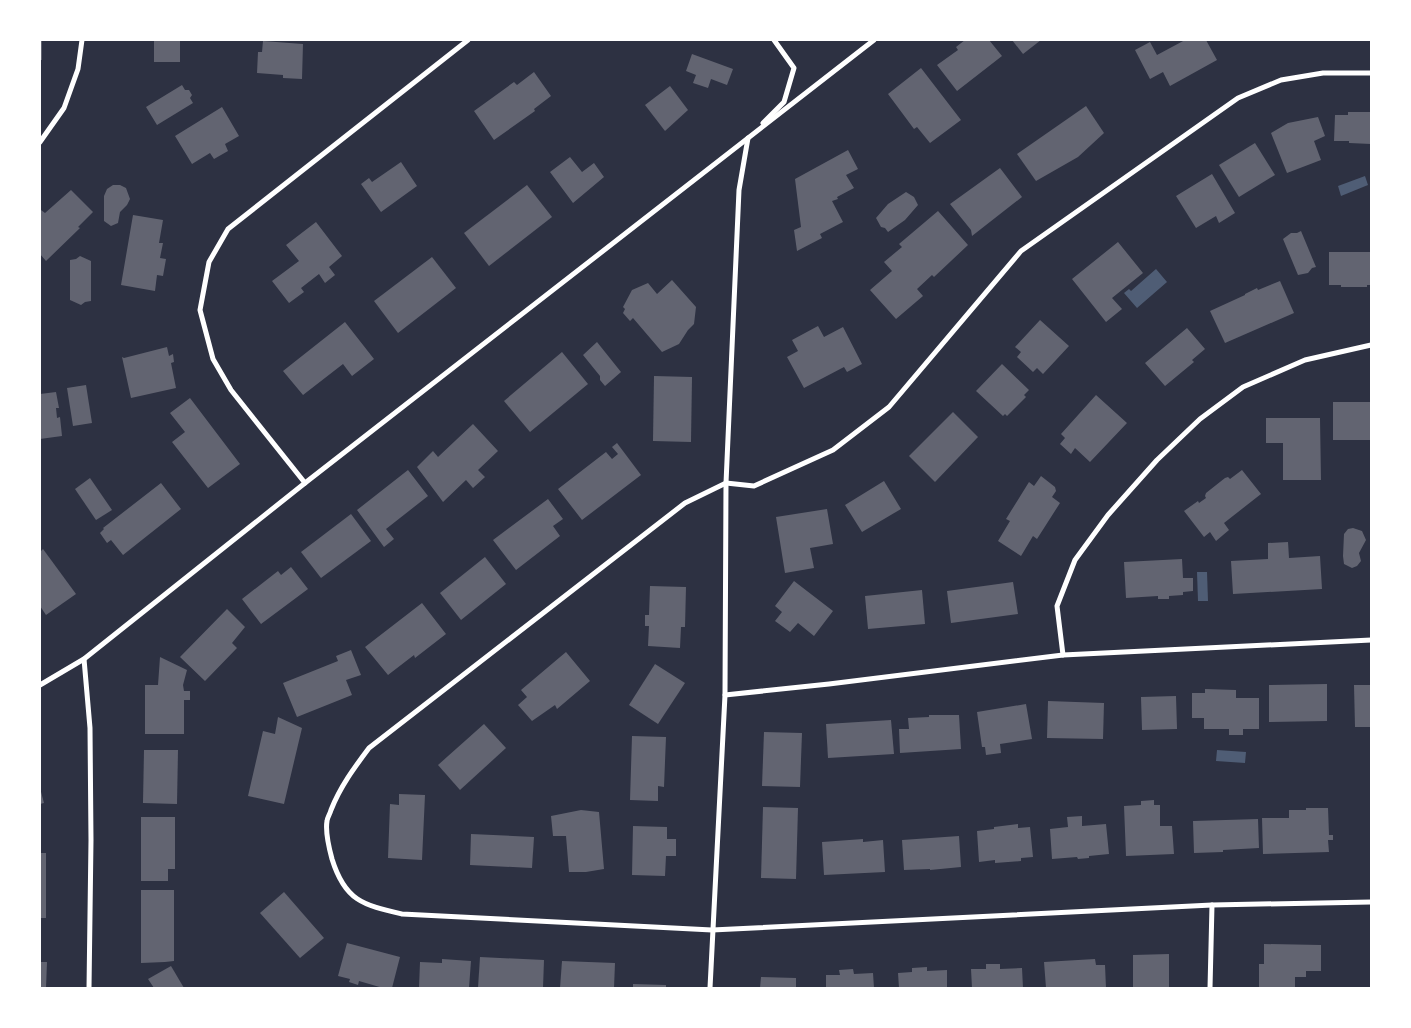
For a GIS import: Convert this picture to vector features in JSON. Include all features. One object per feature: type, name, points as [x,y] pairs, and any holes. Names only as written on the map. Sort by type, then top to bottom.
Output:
[{"type":"street","points":[[40,142],[64,108],[78,69],[82,40]]},
{"type":"street","points":[[305,483],[231,390],[213,359],[200,310],[209,262],[228,230],[468,40]]},
{"type":"street","points":[[710,988],[725,695],[726,483],[738,190],[748,138],[784,102],[794,68],[774,40]]},
{"type":"street","points":[[40,685],[84,659],[305,483],[874,40]]},
{"type":"street","points":[[1371,73],[1322,73],[1281,80],[1238,98],[1021,251],[882,413],[832,450],[754,486],[726,483],[685,504],[369,748],[338,794],[326,821],[328,847],[337,874],[347,892],[370,907],[402,914],[712,930],[1212,905],[1371,902]]},
{"type":"street","points":[[1063,655],[1056,606],[1075,560],[1108,516],[1157,460],[1200,419],[1243,387],[1305,360],[1371,345]]},
{"type":"street","points":[[725,695],[1063,655],[1371,640]]},
{"type":"street","points":[[84,659],[90,728],[89,988]]},
{"type":"street","points":[[1210,988],[1212,905]]},
{"type":"water","points":[[1365,176],[1368,185],[1341,196],[1338,186]]},
{"type":"water","points":[[1156,269],[1167,282],[1137,308],[1124,293],[1129,289],[1131,291]]},
{"type":"water","points":[[1197,572],[1207,572],[1208,601],[1198,601]]},
{"type":"water","points":[[1217,750],[1246,752],[1245,763],[1216,761]]},
{"type":"building","points":[[154,40],[180,40],[180,62],[154,62]]},
{"type":"building","points":[[965,40],[989,40],[1002,56],[957,91],[937,65],[958,50],[956,47]]},
{"type":"building","points":[[1012,40],[1041,40],[1023,54]]},
{"type":"building","points":[[1185,40],[1206,40],[1217,60],[1170,86],[1163,72],[1150,79],[1135,50],[1150,42],[1157,55]]},
{"type":"building","points":[[40,41],[42,41],[42,60],[40,60]]},
{"type":"building","points":[[263,41],[303,44],[302,79],[283,78],[283,75],[257,73],[258,52],[262,52]]},
{"type":"building","points":[[692,54],[733,69],[727,85],[711,79],[708,88],[693,83],[696,75],[686,71]]},
{"type":"building","points":[[921,68],[961,120],[930,143],[917,127],[914,129],[888,94]]},
{"type":"building","points":[[534,72],[551,96],[534,109],[535,111],[494,140],[474,111],[514,82],[517,85]]},
{"type":"building","points":[[182,85],[185,90],[189,90],[193,103],[157,125],[146,107]]},
{"type":"building","points":[[670,86],[688,110],[665,131],[645,105]]},
{"type":"building","points":[[1086,106],[1104,133],[1078,157],[1036,181],[1017,154]]},
{"type":"building","points":[[222,107],[239,136],[225,144],[228,151],[214,159],[210,153],[192,164],[175,136]]},
{"type":"building","points":[[1348,112],[1371,112],[1371,144],[1334,141],[1335,115],[1348,115]]},
{"type":"building","points":[[1318,117],[1325,136],[1314,141],[1321,160],[1287,173],[1271,133],[1288,123]]},
{"type":"building","points":[[1255,143],[1275,175],[1239,197],[1219,165]]},
{"type":"building","points":[[848,150],[858,169],[846,175],[854,188],[832,201],[843,222],[820,234],[822,238],[797,251],[794,230],[801,227],[795,179]]},
{"type":"building","points":[[570,157],[582,172],[594,163],[604,177],[573,203],[550,172]]},
{"type":"building","points":[[401,162],[417,186],[381,212],[361,184],[369,178],[372,182]]},
{"type":"building","points":[[1000,168],[1022,197],[972,236],[971,230],[950,204]]},
{"type":"building","points":[[1212,174],[1235,213],[1219,223],[1216,216],[1196,228],[1176,196]]},
{"type":"building","points":[[113,185],[120,185],[126,188],[130,199],[120,212],[118,223],[111,226],[104,221],[104,196],[107,189]]},
{"type":"building","points":[[527,185],[552,217],[489,266],[464,233]]},
{"type":"building","points":[[71,190],[93,212],[78,227],[80,228],[46,261],[40,254],[40,211],[45,213]]},
{"type":"building","points":[[906,192],[914,197],[918,205],[905,220],[888,232],[885,228],[881,227],[876,218],[888,204]]},
{"type":"building","points":[[938,211],[968,245],[934,277],[932,275],[917,289],[923,296],[896,319],[870,290],[892,271],[884,262],[902,247],[899,244]]},
{"type":"building","points":[[133,215],[163,220],[159,243],[163,243],[160,258],[166,259],[163,276],[157,275],[155,291],[121,285]]},
{"type":"building","points":[[316,222],[342,256],[329,267],[335,275],[325,283],[319,274],[301,288],[304,292],[289,303],[272,281],[299,261],[286,245]]},
{"type":"building","points":[[1301,231],[1316,267],[1312,268],[1308,273],[1298,275],[1283,239],[1291,233]]},
{"type":"building","points":[[1118,242],[1143,273],[1112,298],[1122,309],[1106,322],[1072,279]]},
{"type":"building","points":[[1329,252],[1371,252],[1371,285],[1367,285],[1367,287],[1341,287],[1341,285],[1329,285]]},
{"type":"building","points":[[80,256],[91,261],[91,301],[81,305],[70,300],[70,260]]},
{"type":"building","points":[[432,257],[456,288],[398,333],[374,301]]},
{"type":"building","points":[[672,280],[696,307],[694,324],[679,344],[662,352],[633,318],[630,321],[623,313],[625,309],[623,307],[632,290],[648,283],[657,294]]},
{"type":"building","points":[[1280,281],[1294,313],[1225,343],[1210,311],[1257,288],[1258,290]]},
{"type":"building","points":[[1040,320],[1069,346],[1043,374],[1037,368],[1033,372],[1017,357],[1021,352],[1015,347]]},
{"type":"building","points":[[345,322],[374,359],[352,376],[343,364],[303,395],[283,371]]},
{"type":"building","points":[[818,326],[824,337],[843,327],[862,364],[847,372],[844,367],[804,388],[787,357],[798,351],[792,340]]},
{"type":"building","points":[[1187,328],[1205,349],[1192,360],[1194,362],[1165,386],[1145,363]]},
{"type":"building","points":[[597,342],[621,372],[605,386],[600,380],[600,376],[583,355]]},
{"type":"building","points":[[167,347],[169,356],[173,354],[174,362],[171,363],[176,388],[131,398],[122,357]]},
{"type":"building","points":[[562,352],[588,384],[530,432],[504,401]]},
{"type":"building","points":[[1002,364],[1029,390],[1024,395],[1026,397],[1007,416],[1005,414],[1003,416],[976,391]]},
{"type":"building","points":[[654,376],[692,377],[691,442],[653,441]]},
{"type":"building","points":[[86,385],[92,423],[73,426],[67,388]]},
{"type":"building","points":[[56,392],[59,408],[56,408],[57,418],[60,417],[62,436],[40,439],[40,394]]},
{"type":"building","points":[[1096,395],[1127,423],[1090,462],[1075,448],[1071,454],[1060,444],[1065,438],[1061,434]]},
{"type":"building","points":[[190,398],[240,464],[208,488],[172,442],[185,432],[170,413]]},
{"type":"building","points":[[1333,402],[1371,402],[1371,440],[1333,440]]},
{"type":"building","points":[[953,412],[978,437],[935,482],[909,456]]},
{"type":"building","points":[[1266,418],[1320,418],[1321,480],[1283,480],[1283,443],[1266,443]]},
{"type":"building","points":[[473,424],[498,451],[478,470],[485,477],[473,488],[466,480],[443,502],[417,467],[433,451],[438,457]]},
{"type":"building","points":[[617,443],[641,475],[582,520],[558,489],[606,452],[612,459],[618,454],[612,447]]},
{"type":"building","points":[[408,470],[428,496],[386,529],[394,539],[384,547],[357,510]]},
{"type":"building","points":[[1242,470],[1261,494],[1224,523],[1229,530],[1216,541],[1210,532],[1204,537],[1184,511],[1206,498],[1206,493],[1225,478],[1228,477],[1230,479]]},
{"type":"building","points":[[1041,476],[1055,487],[1056,491],[1052,497],[1060,503],[1037,539],[1033,536],[1021,556],[998,541],[1010,521],[1006,519],[1029,482],[1034,486]]},
{"type":"building","points":[[90,478],[112,510],[96,520],[75,489]]},
{"type":"building","points":[[884,481],[901,509],[862,532],[845,505]]},
{"type":"building","points":[[161,483],[181,509],[123,555],[111,540],[107,543],[100,533],[103,528]]},
{"type":"building","points":[[548,499],[563,519],[553,526],[560,536],[516,570],[493,540]]},
{"type":"building","points":[[827,509],[833,544],[810,548],[814,568],[785,573],[776,517]]},
{"type":"building","points":[[351,514],[371,541],[321,578],[301,552]]},
{"type":"building","points":[[1353,528],[1362,531],[1366,540],[1359,553],[1361,561],[1352,568],[1344,564],[1343,556],[1344,534],[1348,529]]},
{"type":"building","points":[[1288,542],[1289,558],[1320,556],[1322,589],[1233,594],[1231,561],[1268,559],[1268,543]]},
{"type":"building","points":[[43,549],[76,594],[46,615],[40,606],[40,552]]},
{"type":"building","points":[[485,557],[506,584],[461,620],[440,593]]},
{"type":"building","points":[[1182,559],[1183,578],[1193,578],[1193,591],[1183,592],[1183,595],[1169,596],[1169,599],[1158,599],[1158,596],[1126,598],[1124,562]]},
{"type":"building","points":[[291,567],[308,589],[261,624],[242,599],[278,571],[281,575]]},
{"type":"building","points":[[794,581],[833,611],[814,636],[798,623],[790,632],[775,621],[782,612],[775,606]]},
{"type":"building","points":[[1013,582],[1018,614],[951,623],[947,591]]},
{"type":"building","points":[[650,586],[686,587],[685,627],[681,627],[680,648],[648,646],[649,626],[645,626],[645,615],[649,615]]},
{"type":"building","points":[[922,590],[925,624],[868,629],[865,596]]},
{"type":"building","points":[[422,603],[446,634],[415,658],[414,655],[388,675],[365,647]]},
{"type":"building","points":[[227,609],[245,627],[232,643],[237,648],[205,681],[180,657]]},
{"type":"building","points":[[351,650],[361,675],[346,680],[352,695],[297,717],[283,683],[338,661],[336,656]]},
{"type":"building","points":[[566,652],[590,681],[557,709],[555,705],[532,721],[518,705],[527,697],[521,690]]},
{"type":"building","points":[[160,657],[187,670],[183,685],[184,691],[190,691],[190,700],[184,700],[184,734],[145,734],[145,685],[158,685]]},
{"type":"building","points":[[655,664],[685,683],[658,724],[629,705]]},
{"type":"building","points":[[1327,684],[1327,721],[1269,722],[1269,685]]},
{"type":"building","points":[[1354,685],[1371,685],[1371,727],[1355,727]]},
{"type":"building","points":[[1205,689],[1236,690],[1236,698],[1259,698],[1259,729],[1243,729],[1243,735],[1229,735],[1229,729],[1204,729],[1204,718],[1192,718],[1192,693],[1205,693]]},
{"type":"building","points":[[1176,696],[1177,729],[1142,730],[1141,697]]},
{"type":"building","points":[[1048,701],[1104,703],[1103,739],[1047,738]]},
{"type":"building","points":[[1026,704],[1032,739],[1000,744],[1001,753],[986,755],[985,747],[982,747],[977,712]]},
{"type":"building","points":[[929,715],[959,715],[961,749],[900,753],[899,729],[909,729],[908,718],[929,717]]},
{"type":"building","points":[[278,717],[302,728],[284,804],[248,796],[263,731],[275,734]]},
{"type":"building","points":[[891,720],[894,754],[828,758],[826,724]]},
{"type":"building","points":[[484,724],[506,748],[460,790],[438,765]]},
{"type":"building","points":[[764,732],[802,733],[800,787],[762,786]]},
{"type":"building","points":[[632,736],[666,737],[664,787],[658,786],[658,801],[630,800]]},
{"type":"building","points":[[144,750],[178,750],[177,804],[143,803]]},
{"type":"building","points":[[40,788],[44,803],[40,804]]},
{"type":"building","points":[[399,794],[425,795],[422,860],[388,858],[390,804],[399,805]]},
{"type":"building","points":[[1154,800],[1154,805],[1160,805],[1160,826],[1172,826],[1174,854],[1126,856],[1124,806],[1141,805],[1141,801]]},
{"type":"building","points":[[763,807],[798,808],[796,879],[761,878]]},
{"type":"building","points":[[1306,808],[1328,808],[1329,835],[1333,835],[1333,840],[1328,840],[1329,852],[1263,854],[1262,818],[1289,818],[1289,810],[1306,810]]},
{"type":"building","points":[[581,810],[599,812],[604,869],[569,872],[566,836],[553,836],[551,816]]},
{"type":"building","points":[[1082,816],[1082,826],[1106,824],[1109,854],[1078,859],[1077,857],[1052,859],[1050,829],[1068,827],[1067,817]]},
{"type":"building","points":[[141,817],[175,817],[175,869],[168,869],[168,881],[141,881]]},
{"type":"building","points":[[1258,819],[1259,848],[1194,853],[1193,821]]},
{"type":"building","points":[[1018,824],[1018,828],[1030,827],[1033,857],[1021,858],[1021,861],[995,863],[995,860],[979,862],[977,831]]},
{"type":"building","points":[[633,826],[667,827],[667,839],[676,839],[676,856],[666,856],[665,876],[632,875]]},
{"type":"building","points":[[471,834],[534,837],[532,868],[470,865]]},
{"type":"building","points":[[959,836],[961,867],[904,870],[902,840]]},
{"type":"building","points":[[863,839],[863,842],[883,840],[885,872],[824,875],[822,842]]},
{"type":"building","points":[[40,853],[46,853],[46,918],[40,918]]},
{"type":"building","points":[[141,890],[174,890],[174,961],[141,963]]},
{"type":"building","points":[[284,892],[324,938],[300,958],[260,913]]},
{"type":"building","points":[[347,943],[400,957],[392,988],[383,988],[359,981],[358,985],[349,982],[350,979],[338,976]]},
{"type":"building","points":[[1264,944],[1321,945],[1321,971],[1306,971],[1306,977],[1295,977],[1295,988],[1259,988],[1259,964],[1264,964]]},
{"type":"building","points":[[1169,954],[1169,988],[1133,988],[1133,955]]},
{"type":"building","points":[[480,957],[544,960],[543,988],[478,988]]},
{"type":"building","points":[[442,959],[471,961],[469,988],[419,988],[420,962],[442,963]]},
{"type":"building","points":[[1095,959],[1096,965],[1105,965],[1106,988],[1046,988],[1044,962]]},
{"type":"building","points":[[562,961],[615,963],[614,988],[560,988]]},
{"type":"building","points":[[40,962],[47,962],[46,988],[40,988]]},
{"type":"building","points":[[986,964],[1000,964],[1000,969],[1022,968],[1023,988],[972,988],[971,969],[986,969]]},
{"type":"building","points":[[171,966],[184,988],[154,988],[148,979]]},
{"type":"building","points":[[927,967],[927,971],[947,970],[947,988],[899,988],[898,973],[912,972],[912,968]]},
{"type":"building","points":[[853,969],[854,974],[873,973],[874,988],[826,988],[826,975],[840,975],[839,970]]},
{"type":"building","points":[[761,977],[796,978],[796,988],[760,988]]},
{"type":"building","points":[[633,984],[666,985],[666,988],[633,988]]}]
